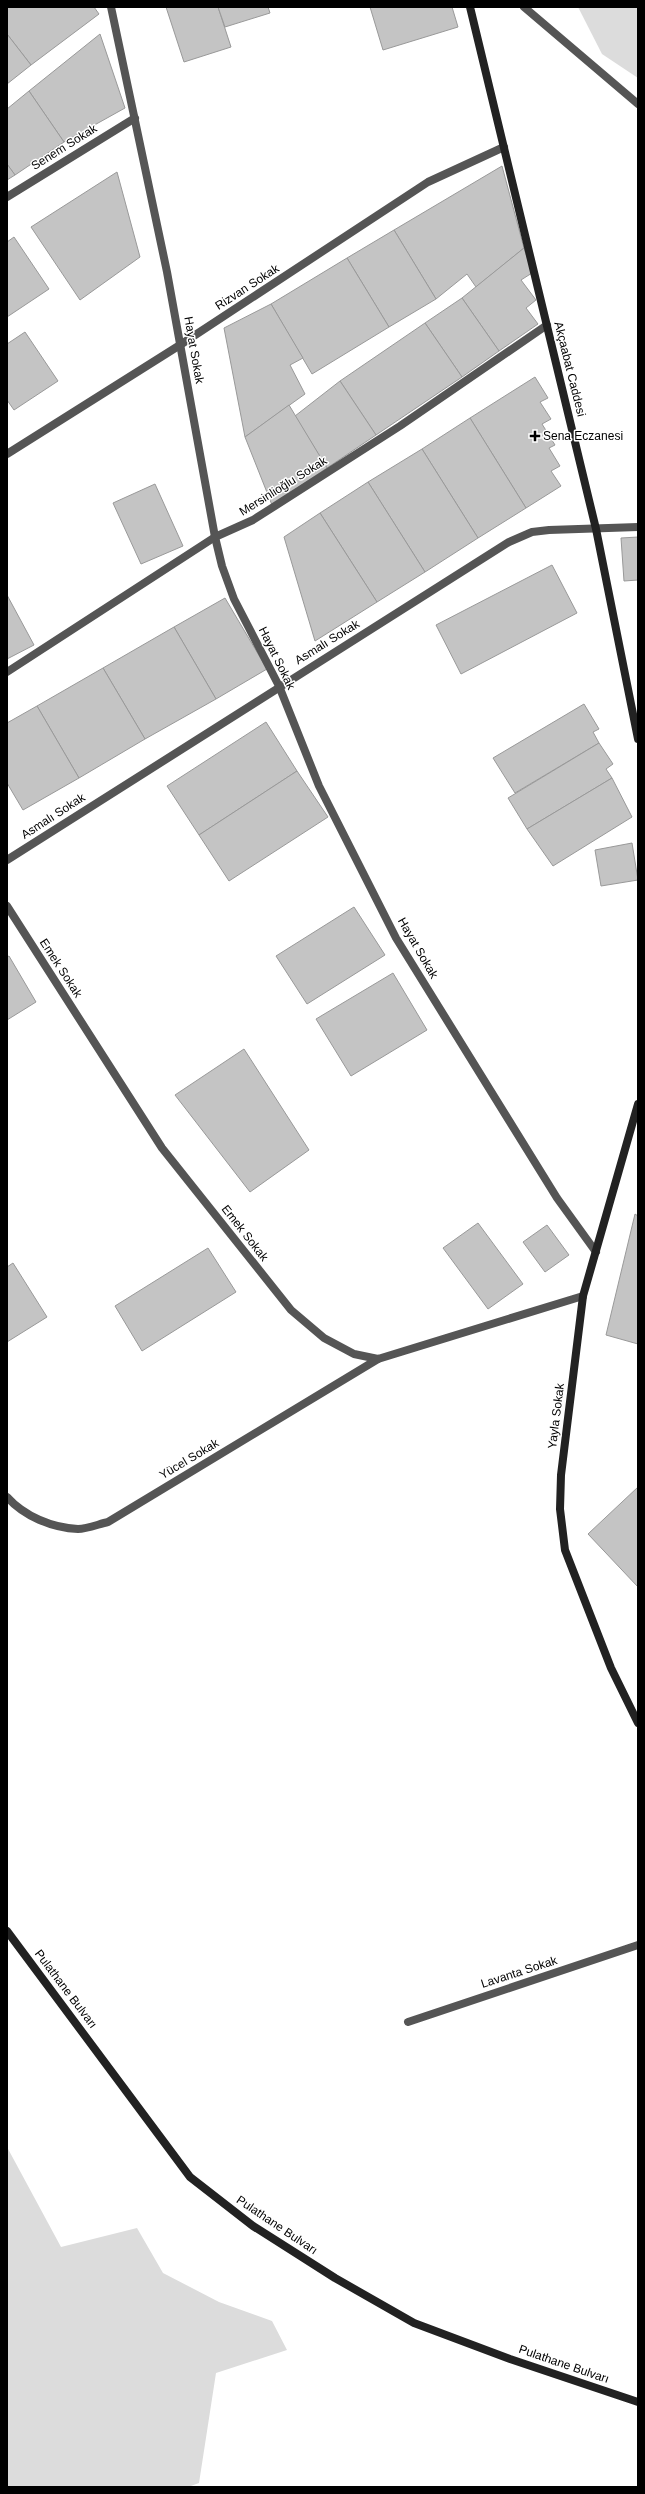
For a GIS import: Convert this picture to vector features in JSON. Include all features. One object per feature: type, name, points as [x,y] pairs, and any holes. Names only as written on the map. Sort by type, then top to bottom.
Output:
[{"type":"street","name":"Hayat Sokak","points":[[111,7],[135,118],[180,345],[215,537],[222,566],[234,599],[279,686],[319,786],[396,938],[557,1198],[596,1252]]},
{"type":"street","name":"Akçaabat Caddesi","points":[[470,7],[596,529],[638,739]]},
{"type":"street","points":[[524,7],[638,104]]},
{"type":"street","name":"Senem Sokak","points":[[7,197],[135,118]]},
{"type":"street","name":"Rizvan Sokak","points":[[7,454],[180,345],[428,182],[504,147]]},
{"type":"street","name":"Mersinlioğlu Sokak","points":[[7,672],[215,537],[260,516],[400,426],[547,325]]},
{"type":"street","name":"Asmalı Sokak","points":[[7,860],[279,686],[509,542],[532,532],[549,530],[638,527]]},
{"type":"street","name":"Emek Sokak","points":[[7,906],[162,1148],[291,1310],[324,1338],[354,1354],[378,1359],[583,1296]]},
{"type":"street","name":"Yayla Sokak","points":[[638,1104],[583,1296],[561,1475],[560,1509],[564,1543],[611,1668],[638,1723]]},
{"type":"street","name":"Yücel Sokak","points":[[7,1497],[14,1504],[46,1524],[79,1529],[108,1522],[378,1359]]},
{"type":"street","name":"Pulathane Bulvarı","points":[[7,1931],[190,2177],[253,2226],[335,2278],[414,2323],[510,2359],[638,2402]]},
{"type":"street","name":"Lavanta Sokak","points":[[408,2022],[638,1945]]},
{"type":"shaded area","points":[[578,7],[638,7],[638,78],[602,54]]},
{"type":"shaded area","points":[[7,2147],[61,2247],[137,2228],[163,2273],[219,2302],[272,2321],[287,2350],[216,2373],[199,2483],[188,2487],[7,2487]]},
{"type":"building","points":[[7,7],[94,7],[99,14],[31,65],[7,34]]},
{"type":"building","points":[[166,7],[218,7],[231,47],[184,62]]},
{"type":"building","points":[[218,7],[268,7],[270,13],[225,27]]},
{"type":"building","points":[[370,7],[452,7],[458,27],[383,50]]},
{"type":"building","points":[[7,34],[31,65],[7,84]]},
{"type":"building","points":[[100,34],[125,108],[64,142],[29,91]]},
{"type":"building","points":[[29,91],[64,142],[15,175],[7,164],[7,109]]},
{"type":"building","points":[[7,164],[15,175],[7,180]]},
{"type":"building","points":[[502,166],[524,248],[476,287],[467,274],[436,299],[394,230]]},
{"type":"building","points":[[117,172],[140,257],[80,300],[31,227]]},
{"type":"building","points":[[394,230],[436,299],[389,327],[347,258]]},
{"type":"building","points":[[14,237],[49,289],[7,317],[7,242]]},
{"type":"building","points":[[524,248],[532,273],[521,280],[536,300],[526,308],[538,324],[499,351],[462,298]]},
{"type":"building","points":[[347,258],[389,327],[312,374],[271,304]]},
{"type":"building","points":[[462,298],[499,351],[462,377],[425,323]]},
{"type":"building","points":[[271,304],[303,358],[290,365],[305,394],[245,437],[224,328]]},
{"type":"building","points":[[425,323],[462,377],[376,435],[340,381]]},
{"type":"building","points":[[25,332],[58,381],[14,410],[7,400],[7,344]]},
{"type":"building","points":[[535,377],[548,398],[540,402],[551,419],[542,424],[555,445],[549,448],[560,466],[551,471],[561,486],[526,508],[470,418]]},
{"type":"building","points":[[340,381],[376,435],[327,468],[295,416]]},
{"type":"building","points":[[289,405],[327,468],[272,505],[245,437]]},
{"type":"building","points":[[470,418],[526,508],[478,538],[422,449]]},
{"type":"building","points":[[422,449],[478,538],[425,572],[368,482]]},
{"type":"building","points":[[368,482],[425,572],[377,602],[320,513]]},
{"type":"building","points":[[155,484],[183,546],[141,564],[113,503]]},
{"type":"building","points":[[320,513],[377,602],[315,641],[284,537]]},
{"type":"building","points":[[638,537],[638,580],[624,581],[621,538]]},
{"type":"building","points":[[552,565],[577,613],[461,674],[436,625]]},
{"type":"building","points":[[7,595],[34,645],[7,659]]},
{"type":"building","points":[[225,598],[267,669],[216,699],[174,627]]},
{"type":"building","points":[[174,627],[216,699],[145,739],[103,668]]},
{"type":"building","points":[[103,668],[145,739],[79,778],[37,706]]},
{"type":"building","points":[[584,704],[599,729],[593,732],[599,743],[515,793],[493,758]]},
{"type":"building","points":[[37,706],[79,778],[23,810],[7,783],[7,723]]},
{"type":"building","points":[[266,722],[297,771],[199,835],[167,786]]},
{"type":"building","points":[[599,743],[613,764],[606,769],[612,778],[527,829],[508,798]]},
{"type":"building","points":[[297,771],[328,817],[229,881],[199,835]]},
{"type":"building","points":[[612,778],[632,817],[553,866],[527,829]]},
{"type":"building","points":[[632,843],[638,880],[601,886],[595,850]]},
{"type":"building","points":[[354,907],[385,955],[307,1004],[276,956]]},
{"type":"building","points":[[9,956],[36,1002],[7,1020],[7,957]]},
{"type":"building","points":[[393,973],[427,1030],[351,1076],[316,1019]]},
{"type":"building","points":[[244,1049],[309,1150],[250,1192],[175,1095]]},
{"type":"building","points":[[635,1214],[638,1216],[638,1344],[606,1335]]},
{"type":"building","points":[[478,1223],[523,1284],[488,1309],[443,1248]]},
{"type":"building","points":[[547,1225],[569,1255],[545,1272],[523,1242]]},
{"type":"building","points":[[208,1248],[236,1292],[142,1351],[115,1306]]},
{"type":"building","points":[[13,1263],[47,1317],[7,1342],[7,1267]]},
{"type":"building","points":[[638,1487],[638,1587],[588,1534]]},
{"type":"place","name":"Sena Eczanesi","points":[[535,436]]}]
